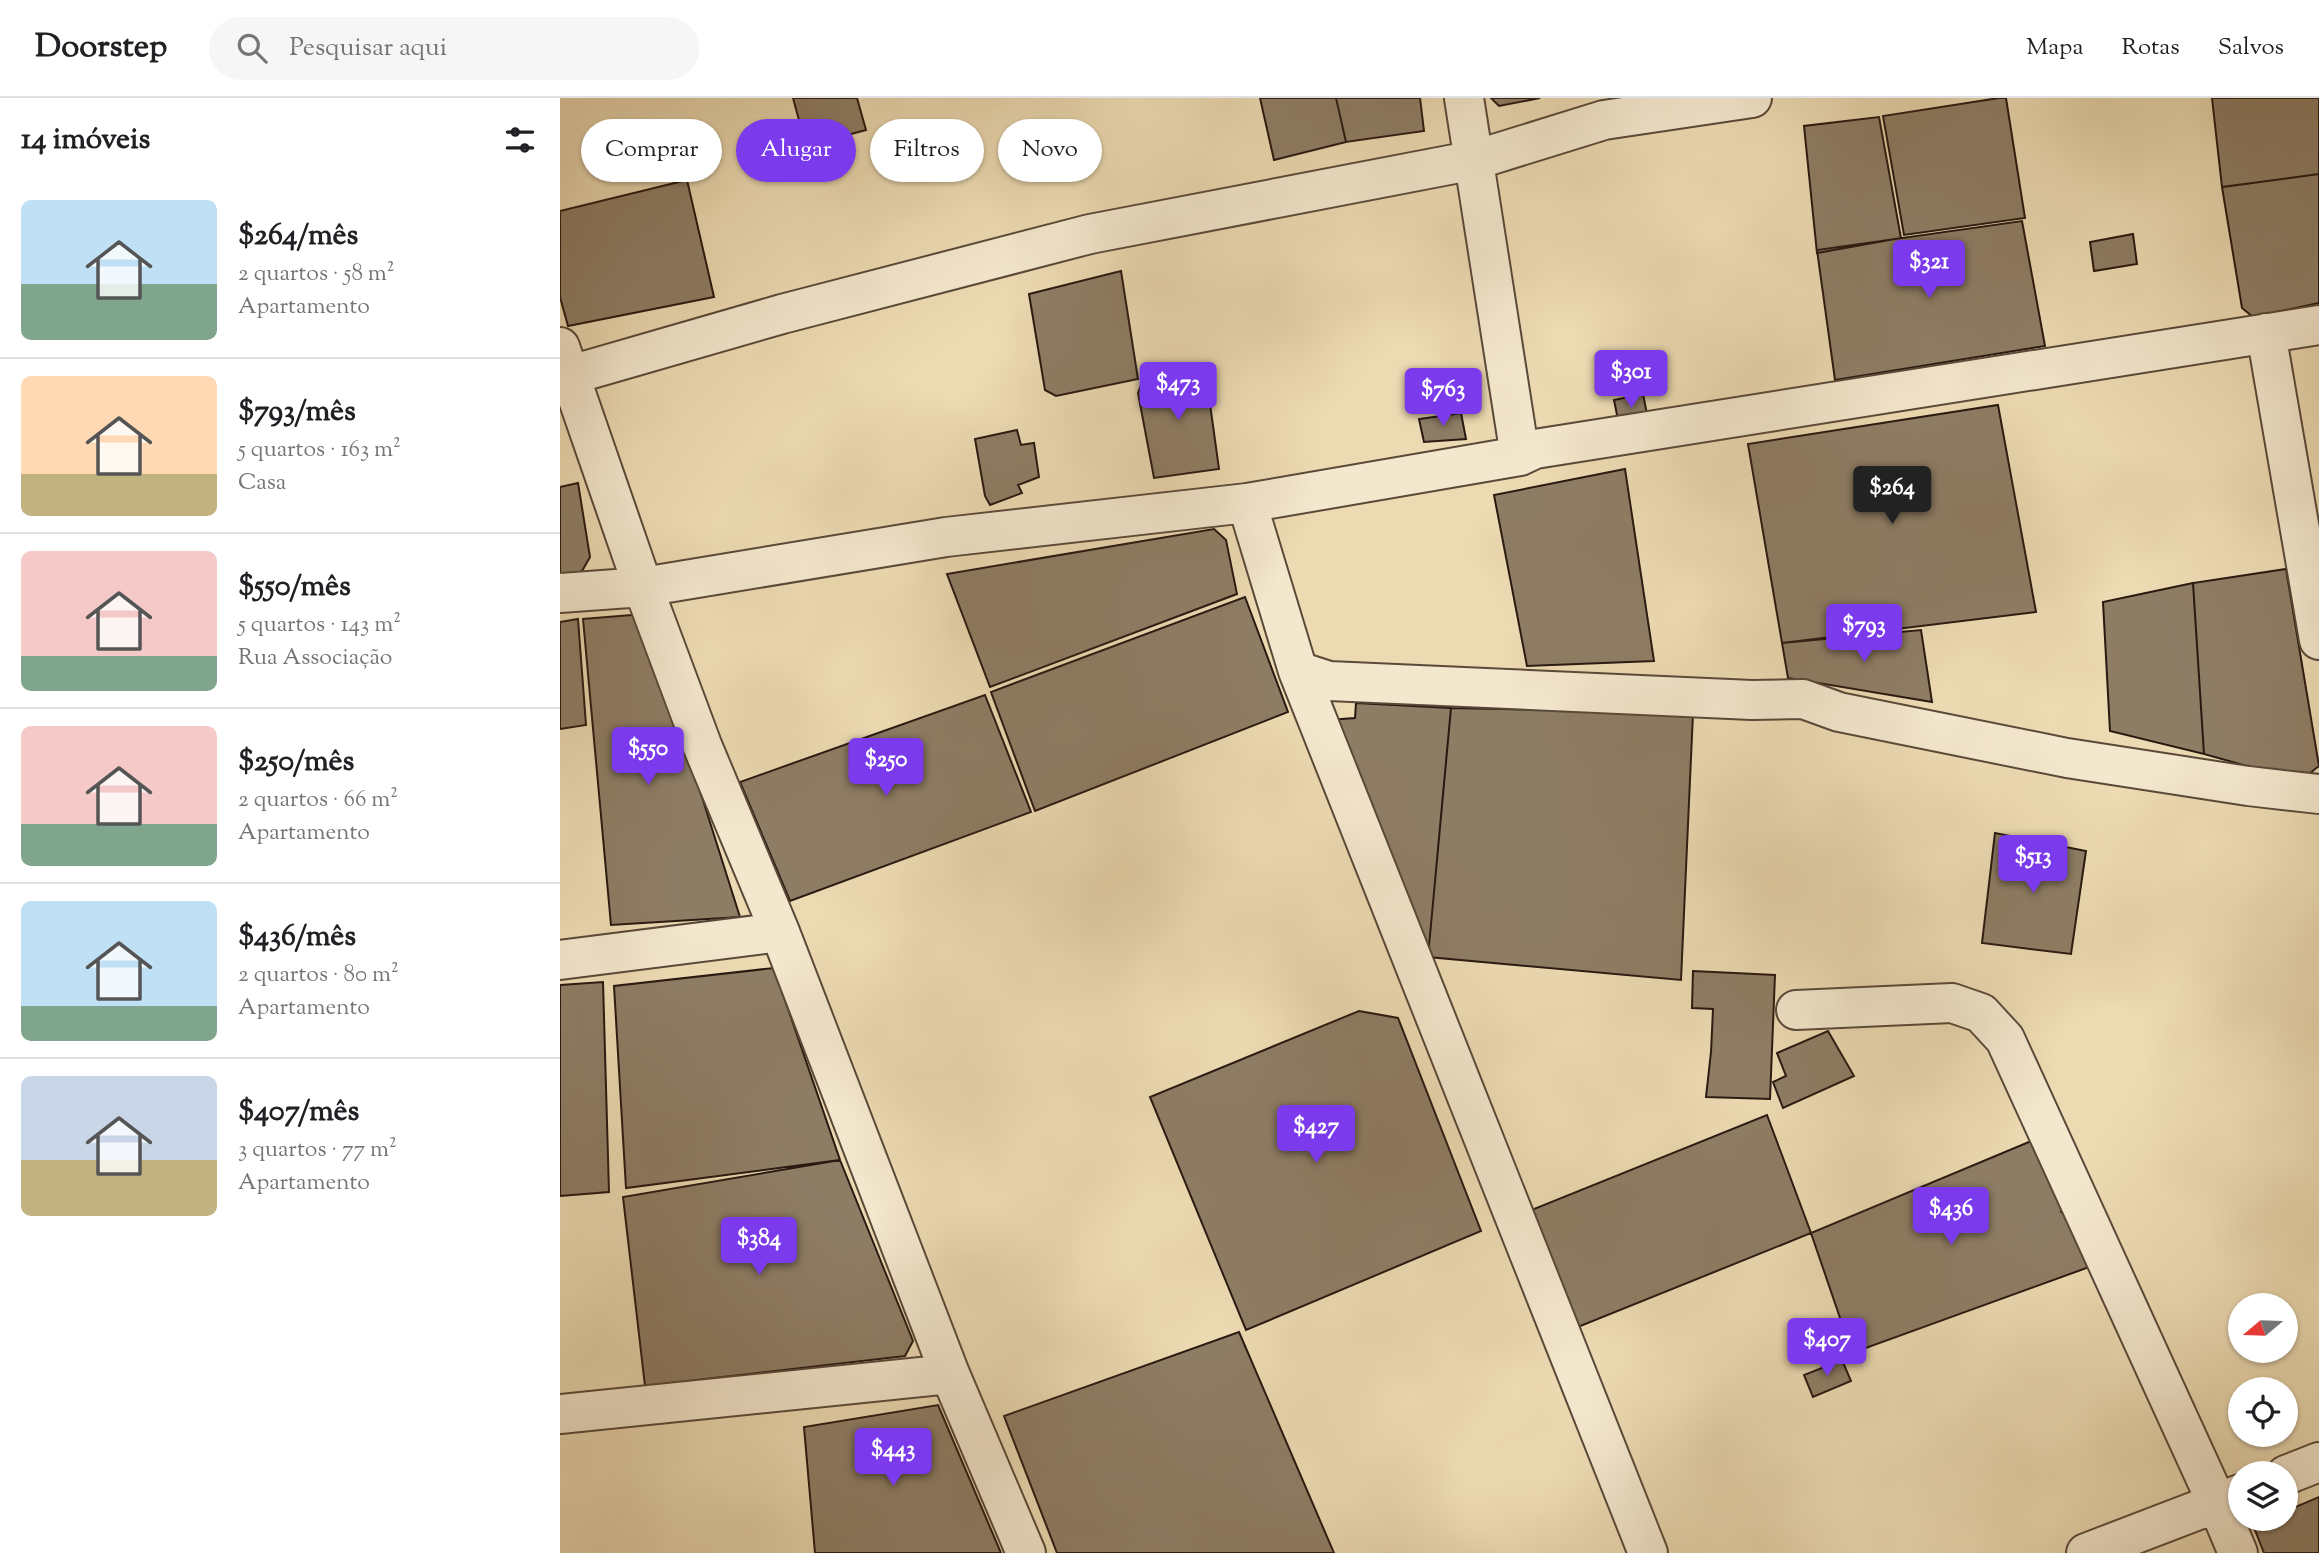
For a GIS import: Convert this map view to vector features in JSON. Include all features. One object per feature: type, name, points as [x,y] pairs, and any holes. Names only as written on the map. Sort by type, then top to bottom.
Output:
[{"type":"street","points":[[1464,98],[1520,456]]},
{"type":"street","points":[[1026,1553],[950,1374],[780,932],[702,745],[563,368],[1090,234],[1475,160],[1605,120],[1752,98]]},
{"type":"street","points":[[560,593],[643,587],[946,537],[1247,503],[1520,456],[1535,449],[2319,325]]},
{"type":"street","points":[[2266,333],[2319,640]]},
{"type":"street","points":[[1247,503],[1298,671],[1648,1553]]},
{"type":"street","points":[[1298,671],[1329,681],[1752,700],[1803,699],[1839,712],[2067,758],[2248,786],[2319,794]]},
{"type":"street","points":[[560,960],[780,932]]},
{"type":"street","points":[[1796,1010],[1952,1003],[1981,1013],[2005,1039],[2228,1496]]},
{"type":"street","points":[[560,1414],[950,1374]]},
{"type":"street","points":[[2298,1470],[2319,1462]]},
{"type":"street","points":[[2086,1553],[2228,1498]]},
{"type":"street","points":[[2234,1531],[2238,1553]]},
{"type":"building","points":[[793,98],[857,98],[866,130],[856,133],[856,119],[799,119]]},
{"type":"building","points":[[1260,98],[1336,98],[1346,142],[1274,160]]},
{"type":"building","points":[[1336,98],[1420,98],[1424,131],[1346,142]]},
{"type":"building","points":[[1491,98],[1540,98],[1499,106]]},
{"type":"building","points":[[2006,98],[2025,218],[1904,235],[1883,116]]},
{"type":"building","points":[[2212,98],[2319,98],[2319,174],[2222,187]]},
{"type":"building","points":[[1879,117],[1901,238],[1817,253],[1804,126]]},
{"type":"building","points":[[2319,174],[2319,303],[2253,317],[2242,308],[2222,187]]},
{"type":"building","points":[[687,182],[714,297],[568,326],[560,297],[560,211]]},
{"type":"building","points":[[2022,221],[2045,346],[1835,380],[1817,250]]},
{"type":"building","points":[[2133,234],[2137,264],[2094,271],[2090,242]]},
{"type":"building","points":[[1121,271],[1138,379],[1056,396],[1045,390],[1029,294]]},
{"type":"building","points":[[1205,368],[1219,469],[1154,478],[1138,393],[1145,374]]},
{"type":"building","points":[[1643,394],[1648,419],[1619,425],[1614,400]]},
{"type":"building","points":[[1998,405],[2036,612],[1782,643],[1748,444]]},
{"type":"building","points":[[1461,413],[1466,439],[1424,442],[1419,419]]},
{"type":"building","points":[[1017,430],[1021,445],[1034,443],[1039,477],[1018,485],[1022,493],[990,505],[985,496],[975,439]]},
{"type":"building","points":[[1625,469],[1654,661],[1527,666],[1494,495]]},
{"type":"building","points":[[578,483],[590,557],[578,578],[560,579],[560,487]]},
{"type":"building","points":[[1214,529],[1226,540],[1237,594],[990,687],[947,574]]},
{"type":"building","points":[[2286,569],[2319,766],[2300,781],[2204,754],[2193,583]]},
{"type":"building","points":[[2193,583],[2204,754],[2110,731],[2103,602]]},
{"type":"building","points":[[1245,597],[1288,712],[1035,811],[991,692]]},
{"type":"building","points":[[644,614],[740,917],[611,925],[583,619]]},
{"type":"building","points":[[578,619],[586,725],[560,729],[560,622]]},
{"type":"building","points":[[1921,630],[1932,702],[1788,678],[1782,643]]},
{"type":"building","points":[[985,695],[1031,812],[790,901],[740,782]]},
{"type":"building","points":[[1356,703],[1451,708],[1428,957],[1329,720],[1355,718]]},
{"type":"building","points":[[1451,708],[1693,713],[1681,980],[1428,957]]},
{"type":"building","points":[[1995,833],[2086,851],[2071,954],[1982,943]]},
{"type":"building","points":[[774,968],[840,1160],[626,1188],[614,986]]},
{"type":"building","points":[[1693,971],[1775,975],[1770,1099],[1706,1097],[1713,1009],[1692,1008]]},
{"type":"building","points":[[603,982],[609,1192],[560,1196],[560,985]]},
{"type":"building","points":[[1359,1011],[1398,1018],[1481,1231],[1246,1330],[1150,1097]]},
{"type":"building","points":[[1828,1031],[1854,1076],[1783,1108],[1773,1082],[1786,1076],[1777,1053]]},
{"type":"building","points":[[1767,1115],[1811,1233],[1573,1329],[1524,1213]]},
{"type":"building","points":[[2041,1137],[2067,1199],[2061,1212],[2071,1216],[2092,1266],[1852,1353],[1811,1233]]},
{"type":"building","points":[[840,1160],[913,1341],[905,1356],[645,1386],[623,1197]]},
{"type":"building","points":[[1239,1332],[1334,1553],[1057,1553],[1004,1416]]},
{"type":"building","points":[[1842,1360],[1851,1381],[1813,1397],[1804,1375]]},
{"type":"building","points":[[938,1405],[1001,1553],[815,1553],[804,1427]]},
{"type":"building","points":[[2319,1497],[2319,1553],[2264,1553],[2255,1531],[2298,1531],[2298,1506]]}]
